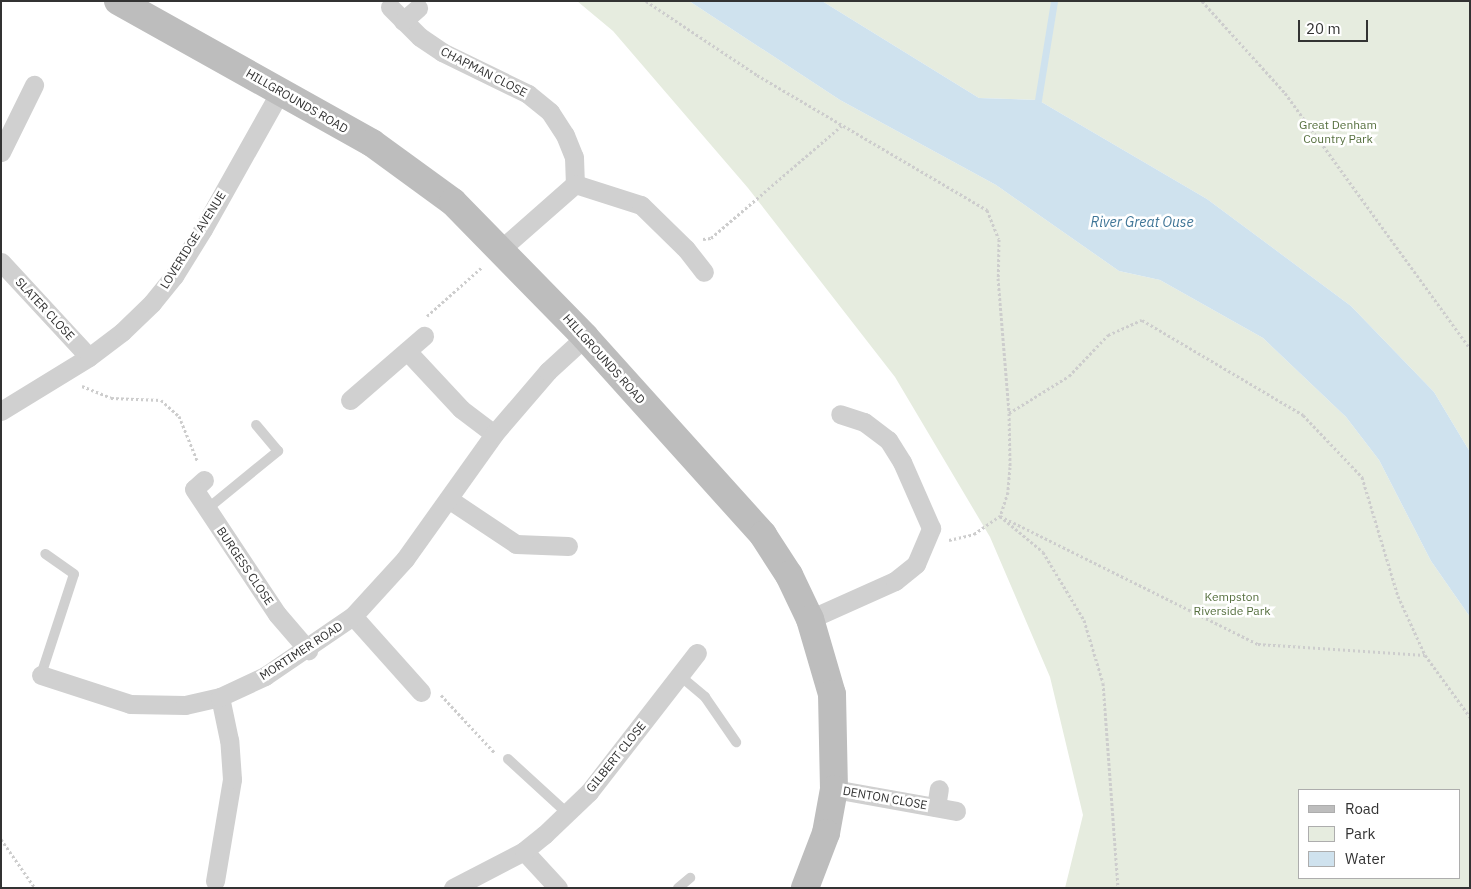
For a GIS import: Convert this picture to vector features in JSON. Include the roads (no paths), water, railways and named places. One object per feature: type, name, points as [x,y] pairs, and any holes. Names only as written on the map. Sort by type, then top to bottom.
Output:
[{"type":"street","name":"HILLGROUNDS ROAD","points":[[118,1],[412,169],[454,202],[585,337],[763,535],[789,575],[810,619],[832,694],[834,789],[826,833],[806,888]]},
{"type":"street","name":"CHAPMAN CLOSE","points":[[418,8],[397,14],[420,37],[442,52],[528,94],[550,112],[574,156],[574,184]]},
{"type":"street","points":[[1,152],[34,85]]},
{"type":"street","name":"LOVERIDGE AVENUE","points":[[1,411],[63,374],[122,332],[174,276],[280,92]]},
{"type":"street","points":[[501,249],[574,184],[640,205],[693,244],[704,272]]},
{"type":"street","name":"SLATER CLOSE","points":[[1,262],[89,357]]},
{"type":"street","points":[[350,400],[424,336]]},
{"type":"street","name":"MORTIMER ROAD","points":[[41,675],[130,704],[185,705],[220,698],[265,676],[308,650],[353,616],[405,559],[450,500],[494,434],[548,371],[585,337]]},
{"type":"street","points":[[407,351],[460,409],[494,434]]},
{"type":"street","points":[[810,619],[895,581],[916,564],[926,545],[931,528],[922,504],[888,440],[864,422],[840,414]]},
{"type":"street","name":"BURGESS CLOSE","points":[[204,480],[194,490],[277,614],[308,650]]},
{"type":"street","points":[[450,500],[516,544],[568,546]]},
{"type":"street","name":"MORTIMER ROAD","points":[[353,616],[420,692]]},
{"type":"street","name":"GILBERT CLOSE","points":[[453,888],[524,851],[566,814],[627,747],[696,653]]},
{"type":"street","points":[[215,881],[232,779],[229,740],[220,698]]},
{"type":"street","name":"DENTON CLOSE","points":[[834,789],[938,798],[956,811]]},
{"type":"street","points":[[524,851],[558,888]]},
{"type":"lane","points":[[207,509],[278,451],[256,424]]},
{"type":"lane","points":[[41,675],[74,574],[45,554]]},
{"type":"lane","points":[[679,675],[718,714],[736,742]]},
{"type":"lane","points":[[508,759],[566,814]]},
{"type":"lane","points":[[678,888],[690,878]]},
{"type":"water","name":"River Great Ouse","points":[[689,1],[822,1],[979,98],[1038,100],[1207,199],[1351,306],[1434,392],[1470,452],[1470,617],[1431,561],[1379,460],[1346,417],[1263,338],[1160,280],[1119,271],[996,185],[840,100]]},
{"type":"waterway","points":[[1038,100],[1054,1]]},
{"type":"park label","name":"Great Denham Country Park","points":[[1338,132]]},
{"type":"park label","name":"Kempston Riverside Park","points":[[1232,604]]}]
